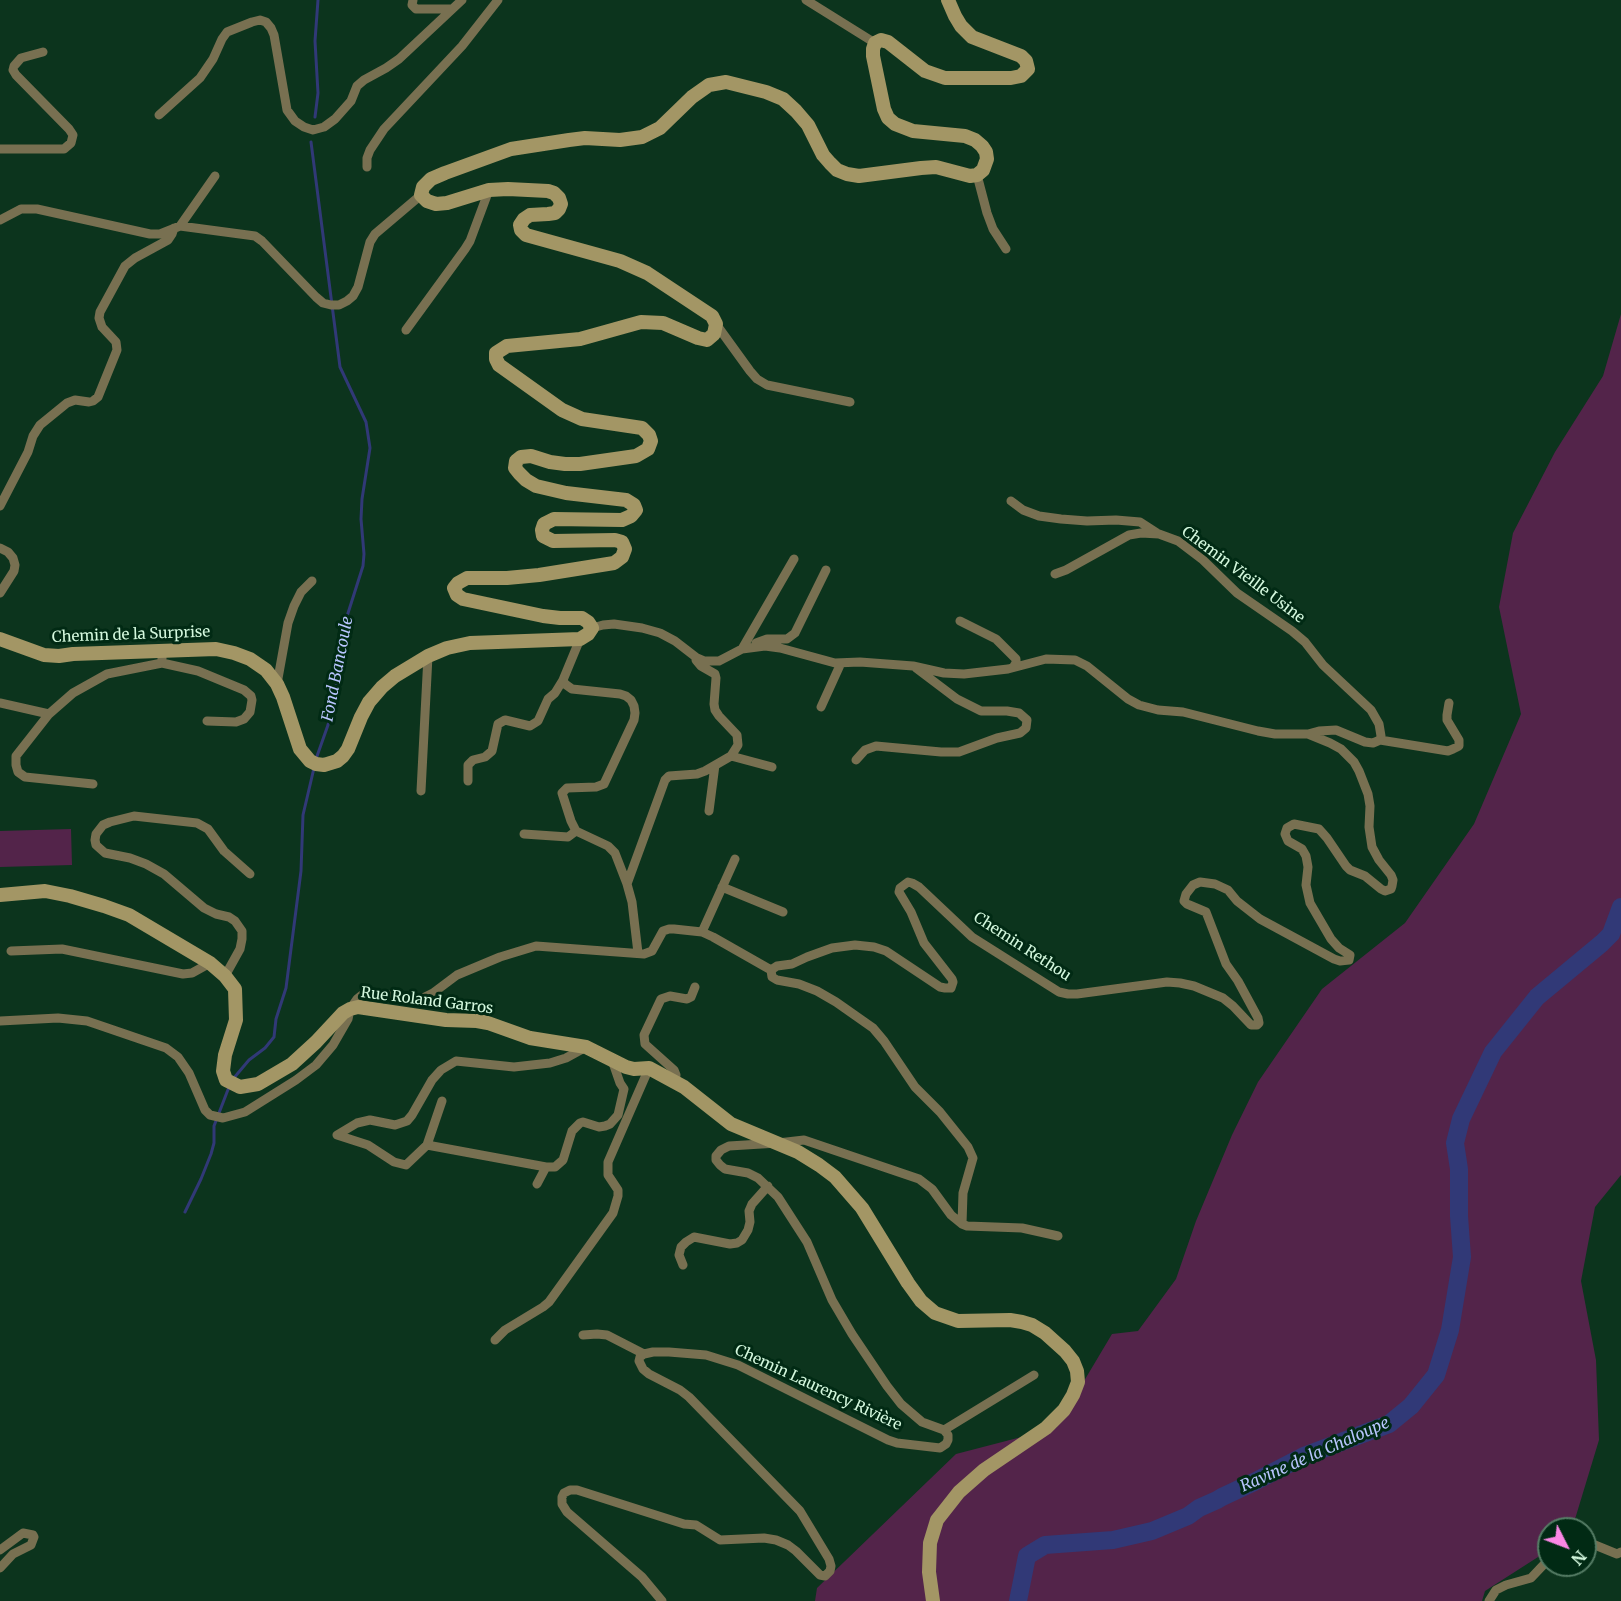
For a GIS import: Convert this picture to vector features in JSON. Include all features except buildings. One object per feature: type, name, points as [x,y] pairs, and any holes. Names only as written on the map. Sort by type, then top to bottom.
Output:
[{"type":"main road","points":[[580,639],[592,628],[582,618],[543,616],[463,600],[456,595],[454,588],[467,578],[539,575],[614,562],[622,557],[625,549],[622,542],[615,540],[554,541],[543,536],[542,530],[544,524],[555,519],[622,520],[631,516],[636,510],[634,505],[626,500],[566,493],[536,486],[526,480],[515,468],[516,461],[521,457],[531,456],[550,462],[580,464],[636,456],[648,448],[651,441],[642,428],[582,418],[562,410],[499,365],[496,353],[507,346],[580,339],[641,322],[663,323],[698,338],[707,339],[714,334],[717,324],[712,316],[647,273],[620,261],[526,235],[520,225],[524,219],[530,215],[555,213],[559,209],[561,204],[554,193],[508,189],[489,190],[447,203],[436,204],[427,201],[421,195],[423,187],[438,176],[511,149],[577,139],[620,140],[642,137],[660,128],[692,97],[709,85],[726,82],[766,92],[783,99],[807,125],[823,155],[837,170],[859,176],[936,167],[970,176],[977,175],[983,170],[987,159],[986,152],[975,140],[965,136],[904,129],[888,117],[884,110],[873,56],[875,43],[881,40],[888,42],[925,71],[945,78],[1011,78],[1021,76],[1028,69],[1021,56],[972,37],[961,26],[948,0]]},
{"type":"main road","name":"Chemin de la Surprise","points":[[0,639],[58,657],[73,654],[162,658],[216,649],[250,659],[266,670],[277,684],[300,749],[310,761],[316,764],[330,764],[337,761],[348,749],[369,702],[382,687],[395,676],[428,656],[447,648],[470,643],[580,639]]},
{"type":"main road","name":"Rue Roland Garros","points":[[0,895],[45,891],[104,906],[129,915],[210,963],[225,976],[235,989],[236,1020],[223,1071],[226,1080],[240,1087],[258,1084],[292,1064],[350,1009],[366,1008],[446,1020],[488,1023],[538,1041],[586,1047],[626,1067],[649,1068],[675,1082],[731,1124],[798,1152],[819,1165],[842,1185],[862,1208],[908,1283],[921,1301],[935,1313],[958,1321],[1010,1320],[1032,1325],[1045,1332],[1073,1361],[1078,1382],[1073,1395],[1064,1410],[1046,1428],[984,1470],[959,1492],[937,1520],[930,1543],[929,1572],[933,1601]]},
{"type":"street","points":[[413,0],[412,4],[416,9],[452,9]]},
{"type":"street","points":[[159,114],[200,78],[227,32],[260,20],[266,22],[274,35],[287,110],[295,121],[304,127],[313,130],[324,127],[335,119],[351,101],[357,86],[399,59],[462,0]]},
{"type":"street","points":[[367,167],[370,150],[384,129],[462,46],[498,0]]},
{"type":"street","points":[[806,0],[875,43]]},
{"type":"street","points":[[0,148],[64,149],[71,143],[73,135],[69,129],[13,70],[21,58],[43,52]]},
{"type":"street","points":[[977,175],[993,229],[1006,249]]},
{"type":"street","points":[[0,506],[28,452],[33,435],[40,425],[68,403],[75,400],[93,401],[98,397],[117,350],[116,342],[102,327],[100,312],[125,266],[168,240],[215,176]]},
{"type":"street","points":[[406,330],[465,249],[489,190]]},
{"type":"street","points":[[0,220],[21,209],[37,209],[150,234],[160,234],[177,227],[255,236],[323,303],[339,305],[347,301],[358,287],[370,242],[375,234],[421,195]]},
{"type":"street","points":[[717,324],[750,371],[767,385],[850,402]]},
{"type":"street","points":[[1011,501],[1023,510],[1039,516],[1070,520],[1140,522],[1159,534]]},
{"type":"street","name":"Chemin Vieille Usine","points":[[1056,574],[1129,535],[1159,534],[1178,541],[1237,593],[1305,642],[1323,665],[1371,710],[1379,724],[1380,740]]},
{"type":"street","points":[[0,548],[8,552],[15,565],[14,571],[0,593]]},
{"type":"street","points":[[746,648],[794,559]]},
{"type":"street","points":[[592,628],[603,624],[614,624],[660,633],[704,661],[714,662],[767,639],[787,639],[795,633],[826,570]]},
{"type":"street","points":[[277,684],[288,623],[301,592],[312,581]]},
{"type":"street","points":[[960,621],[996,639],[1016,659],[1014,666]]},
{"type":"street","points":[[468,781],[468,765],[473,760],[486,757],[492,751],[498,724],[505,720],[531,726],[538,722],[548,699],[563,680],[580,639]]},
{"type":"street","points":[[746,648],[765,646],[780,648],[827,662],[913,666],[944,673],[964,674],[1008,669],[1046,660],[1075,660],[1087,666],[1120,693],[1139,705],[1158,710],[1183,712],[1258,731],[1291,735],[1336,730],[1365,742],[1373,743],[1380,740],[1448,751],[1459,746],[1459,740],[1447,720],[1449,703]]},
{"type":"street","points":[[627,884],[664,780],[677,774],[697,774],[715,765],[736,751],[739,740],[733,729],[715,710],[716,678],[712,671],[701,666],[690,652]]},
{"type":"street","points":[[421,791],[428,656]]},
{"type":"street","points":[[93,784],[25,777],[18,772],[16,756],[49,714],[74,693],[107,674],[162,658],[244,690],[251,696],[250,712],[244,719],[236,722],[207,721]]},
{"type":"street","points":[[821,707],[841,663]]},
{"type":"street","points":[[856,760],[866,750],[876,746],[959,752],[997,738],[1020,733],[1026,728],[1027,720],[1019,714],[1007,711],[981,711],[968,706],[913,666]]},
{"type":"street","points":[[563,680],[567,687],[572,689],[626,696],[632,700],[634,706],[634,720],[604,784],[601,787],[567,788],[561,793],[576,831],[608,846],[615,853],[632,902],[638,953]]},
{"type":"street","points":[[0,703],[49,714]]},
{"type":"street","name":"Chemin Rethou","points":[[771,970],[832,948],[855,945],[886,951],[940,987],[951,988],[952,979],[924,944],[911,912],[899,892],[900,888],[908,882],[919,887],[972,937],[1059,992],[1077,994],[1156,983],[1180,983],[1223,998],[1251,1025],[1257,1025],[1258,1018],[1226,964],[1206,912],[1184,901],[1193,885],[1200,882],[1215,884],[1228,890],[1237,901],[1260,919],[1334,959],[1345,961],[1350,958],[1350,955],[1335,944],[1310,903],[1306,885],[1308,867],[1306,856],[1302,849],[1288,841],[1285,834],[1287,828],[1293,824],[1319,829],[1350,870],[1365,876],[1385,891],[1391,889],[1393,883],[1391,875],[1372,847],[1368,794],[1354,762],[1341,749],[1308,734]]},
{"type":"street","points":[[731,756],[772,767]]},
{"type":"street","points":[[709,811],[715,765]]},
{"type":"street","points":[[225,976],[240,949],[242,939],[242,931],[235,921],[204,908],[164,874],[146,864],[105,853],[94,840],[103,825],[134,816],[197,823],[208,829],[224,851],[250,874]]},
{"type":"street","points":[[524,834],[568,837],[576,831]]},
{"type":"street","points":[[702,932],[735,859]]},
{"type":"street","points":[[722,887],[783,912]]},
{"type":"street","points":[[0,1021],[58,1018],[87,1021],[166,1048],[178,1057],[189,1073],[205,1110],[210,1115],[223,1118],[245,1112],[316,1065],[333,1045],[348,1019],[350,1009],[362,995],[378,993],[414,1000],[422,999],[457,975],[500,957],[536,946],[644,954],[652,951],[660,935],[669,928],[702,932],[771,970],[772,977],[777,980],[799,984],[817,992],[836,1002],[873,1028],[915,1087],[940,1112],[973,1158],[963,1193],[962,1224]]},
{"type":"street","points":[[11,951],[62,949],[183,974],[192,973],[210,963]]},
{"type":"street","name":"Rue Roland Garros","points":[[675,1082],[674,1070],[645,1044],[644,1035],[661,999],[670,996],[687,999],[691,997],[695,987]]},
{"type":"street","points":[[442,1101],[427,1145],[406,1165],[394,1162],[368,1145],[337,1135],[347,1127],[370,1120],[395,1125],[407,1121],[432,1080],[441,1070],[456,1061],[514,1067],[533,1065],[566,1058],[586,1047]]},
{"type":"street","points":[[427,1145],[555,1167],[563,1160],[572,1131],[579,1123],[599,1127],[610,1124],[615,1119],[624,1089],[612,1060]]},
{"type":"street","points":[[495,1340],[505,1330],[549,1302],[613,1213],[618,1190],[608,1175],[609,1162],[649,1068]]},
{"type":"street","points":[[778,1143],[804,1140],[919,1179],[932,1190],[951,1215],[967,1226],[1022,1228],[1058,1236]]},
{"type":"street","name":"Chemin Laurency Rivière","points":[[644,1354],[669,1352],[706,1355],[738,1365],[888,1440],[940,1448],[946,1444],[948,1435],[944,1430],[922,1422],[901,1404],[887,1386],[832,1300],[807,1242],[778,1197],[758,1178],[748,1173],[725,1169],[720,1165],[716,1156],[729,1146],[778,1143]]},
{"type":"street","points":[[537,1184],[546,1167]]},
{"type":"street","points":[[683,1265],[679,1255],[681,1247],[694,1238],[729,1244],[736,1244],[742,1240],[748,1230],[749,1211],[752,1204],[768,1186]]},
{"type":"street","points":[[583,1335],[607,1335],[644,1354],[639,1361],[643,1369],[689,1396],[800,1511],[831,1566],[825,1576],[820,1575],[796,1551],[776,1540],[764,1538],[720,1540],[696,1525],[684,1524],[577,1490],[564,1493],[562,1504],[567,1512],[642,1577],[662,1601]]},
{"type":"street","points":[[944,1430],[1034,1375]]},
{"type":"street","points":[[0,1550],[23,1533],[33,1535],[31,1545],[13,1554],[0,1568]]},
{"type":"street","points":[[1597,1547],[1617,1554],[1621,1552]]},
{"type":"street","points":[[1490,1601],[1496,1590],[1506,1584],[1531,1578],[1537,1572]]},
{"type":"shaded area","points":[[1621,314],[1621,1175],[1595,1207],[1581,1281],[1596,1360],[1599,1440],[1576,1517],[1537,1517],[1537,1558],[1485,1591],[1482,1601],[815,1601],[817,1588],[956,1454],[1056,1428],[1112,1334],[1138,1331],[1176,1279],[1196,1221],[1232,1135],[1258,1082],[1322,989],[1405,923],[1474,824],[1521,714],[1499,607],[1513,533],[1555,452],[1603,376]]},
{"type":"shaded area","points":[[71,829],[72,865],[0,867],[0,831]]},
{"type":"waterway","name":"Fond Bancoule","points":[[315,117],[318,93],[315,41],[318,0]]},
{"type":"waterway","name":"Fond Bancoule","points":[[311,142],[340,367],[366,422],[370,448],[362,499],[363,566],[342,632],[337,654],[336,693],[316,759]]},
{"type":"waterway","name":"Fond Bancoule","points":[[233,1079],[249,1060],[265,1048],[274,1037],[276,1019],[286,988],[301,871],[303,815],[314,768]]},
{"type":"waterway","name":"Ravine de la Chaloupe","points":[[1018,1601],[1027,1556],[1045,1545],[1113,1540],[1152,1531],[1188,1516],[1199,1508],[1304,1456],[1389,1424],[1411,1406],[1436,1375],[1450,1330],[1462,1257],[1459,1169],[1455,1143],[1461,1119],[1493,1052],[1537,997],[1611,934],[1621,907]]},
{"type":"waterway","name":"Fond Bancoule","points":[[185,1212],[211,1154],[214,1143],[214,1126],[229,1087]]}]
